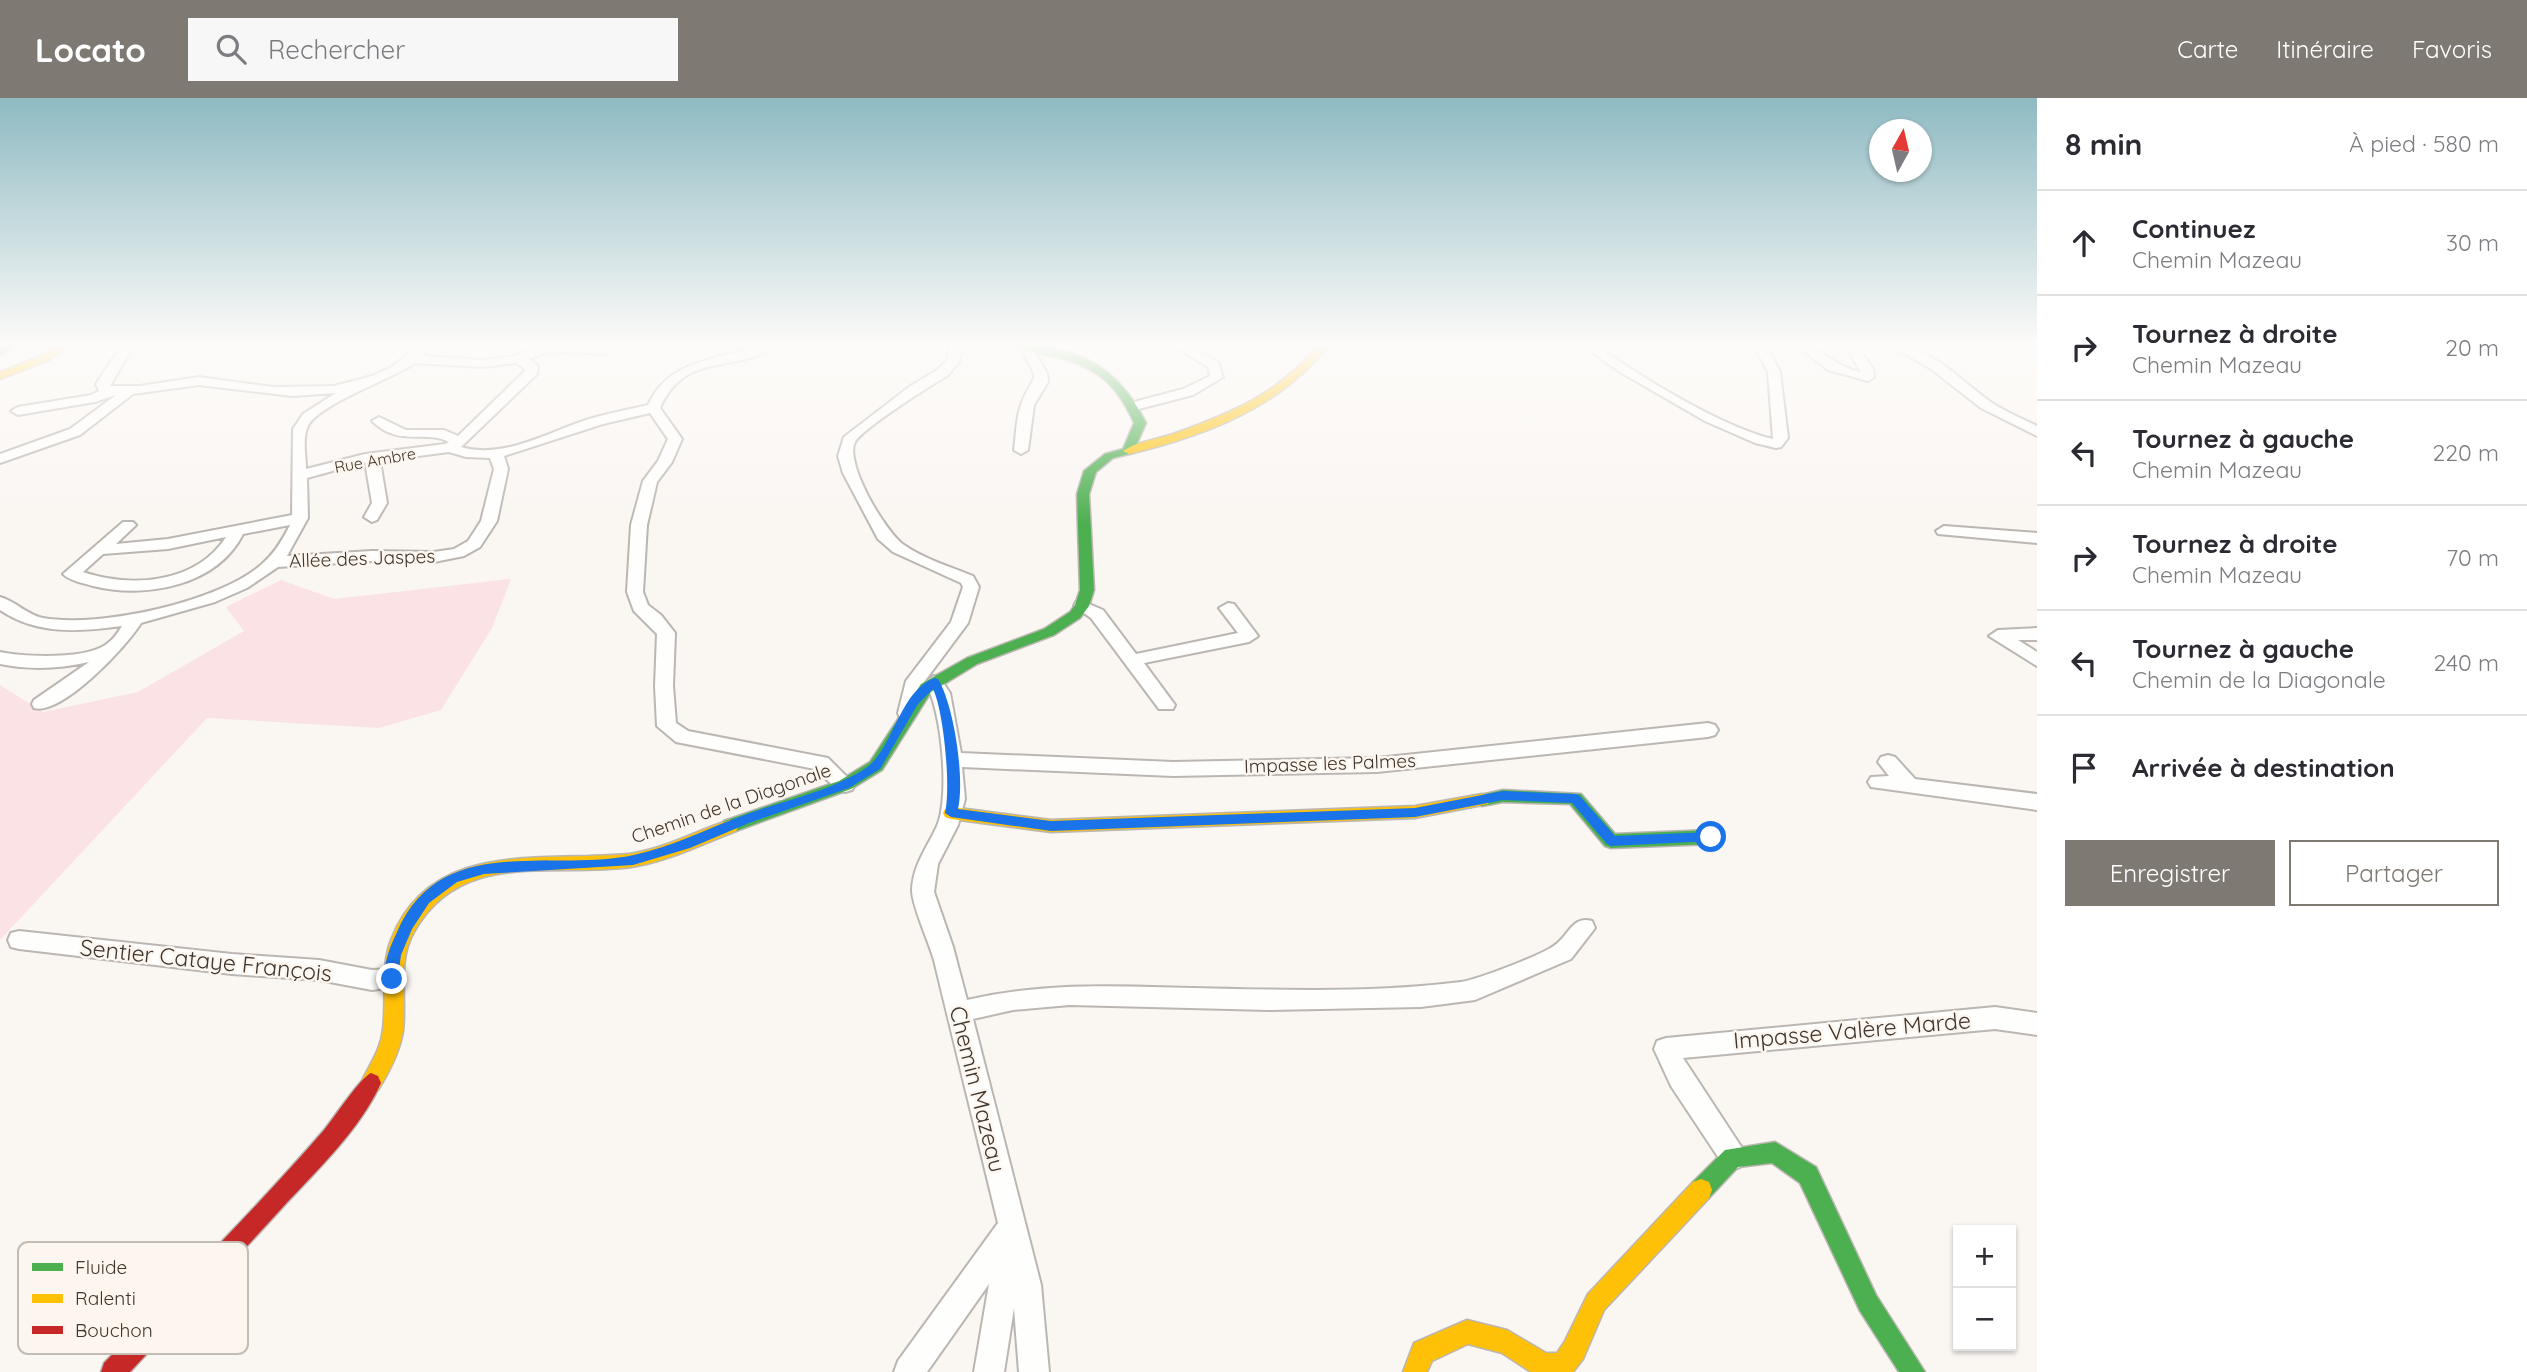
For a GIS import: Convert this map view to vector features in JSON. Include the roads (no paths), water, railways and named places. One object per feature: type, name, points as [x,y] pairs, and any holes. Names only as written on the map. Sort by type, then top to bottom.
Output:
[{"type":"main road","points":[[1082,606],[1087,590],[1084,483],[1090,471],[1109,457],[1156,444],[1253,404]]},
{"type":"main road","points":[[1130,450],[1128,447],[1140,423],[1135,406]]},
{"type":"main road","name":"Chemin de la Diagonale","points":[[239,1242],[353,1111],[381,1067],[393,1032],[394,955],[406,927],[425,900],[452,878],[484,869],[633,860],[685,844],[744,820],[845,785],[876,766],[914,702],[934,681],[972,661],[1049,632],[1075,615],[1082,606]]},
{"type":"main road","points":[[951,813],[1051,826],[1415,812],[1503,796],[1575,798],[1611,841],[1711,837]]},
{"type":"main road","points":[[1415,1372],[1423,1352],[1467,1332],[1507,1342],[1543,1365],[1563,1365],[1574,1350],[1596,1302],[1733,1157],[1775,1152],[1808,1175],[1868,1303],[1913,1372]]},
{"type":"main road","name":"Chemin de la Diagonale","points":[[127,1370],[141,1354]]},
{"type":"street","points":[[18,411],[57,404]]},
{"type":"street","points":[[0,459],[75,432],[111,404]]},
{"type":"street","points":[[0,602],[14,612],[41,623],[108,623],[220,596],[276,562],[300,518],[302,475],[298,430],[304,420],[327,404]]},
{"type":"street","points":[[454,445],[497,404]]},
{"type":"street","points":[[895,404],[849,440],[845,456],[850,473],[884,536],[899,549],[967,580],[971,587],[959,623],[915,681],[906,716]]},
{"type":"street","points":[[1021,450],[1027,404]]},
{"type":"street","points":[[1135,406],[1141,404]]},
{"type":"street","points":[[1687,404],[1737,432],[1767,444],[1776,444],[1781,438],[1777,404]]},
{"type":"street","points":[[1985,404],[2037,432]]},
{"type":"street","points":[[379,421],[403,435],[444,434],[460,452],[496,454],[520,450],[602,419],[653,408]]},
{"type":"street","points":[[653,408],[667,424],[675,439],[665,462],[650,481],[639,526],[635,592],[640,607],[655,618],[666,634],[664,686],[667,726],[683,737],[821,763],[845,785]]},
{"type":"street","name":"Rue Ambre","points":[[302,475],[373,457],[454,445]]},
{"type":"street","name":"Allée des Jaspes","points":[[276,562],[372,556],[434,557],[458,553],[474,544],[489,522],[501,469],[496,454]]},
{"type":"street","points":[[372,517],[378,511],[381,497],[370,472],[373,457]]},
{"type":"street","points":[[99,550],[168,544],[300,518]]},
{"type":"street","points":[[128,525],[71,574],[113,585],[136,587],[158,583],[206,565],[228,548],[237,529]]},
{"type":"street","points":[[1944,531],[2037,538]]},
{"type":"street","points":[[1082,606],[1097,614],[1166,705]]},
{"type":"street","points":[[1133,660],[1248,636],[1227,608]]},
{"type":"street","points":[[41,704],[75,682],[125,639],[135,618]]},
{"type":"street","points":[[2037,634],[1997,636],[2037,660]]},
{"type":"street","points":[[0,658],[51,663],[88,657],[114,648]]},
{"type":"street","name":"Chemin Mazeau","points":[[934,681],[941,693],[952,760],[955,799],[948,825],[927,864],[923,892],[942,947],[1013,1227],[989,1372]]},
{"type":"street","name":"Impasse les Palmes","points":[[952,760],[1173,769],[1377,765],[1707,730]]},
{"type":"street","points":[[1888,762],[1908,785]]},
{"type":"street","points":[[1878,782],[2037,802]]},
{"type":"street","points":[[959,1012],[1013,1000],[1070,995],[1269,1000],[1421,998],[1475,989],[1563,952],[1584,928]]},
{"type":"street","name":"Sentier Cataye François","points":[[19,940],[232,964],[319,970],[372,980],[392,979]]},
{"type":"street","name":"Impasse Valère Marde","points":[[1733,1157],[1680,1079],[1666,1049],[1995,1018],[2037,1024]]},
{"type":"street","points":[[909,1372],[1013,1227]]},
{"type":"street","points":[[1013,1227],[1027,1285],[1034,1372]]}]
